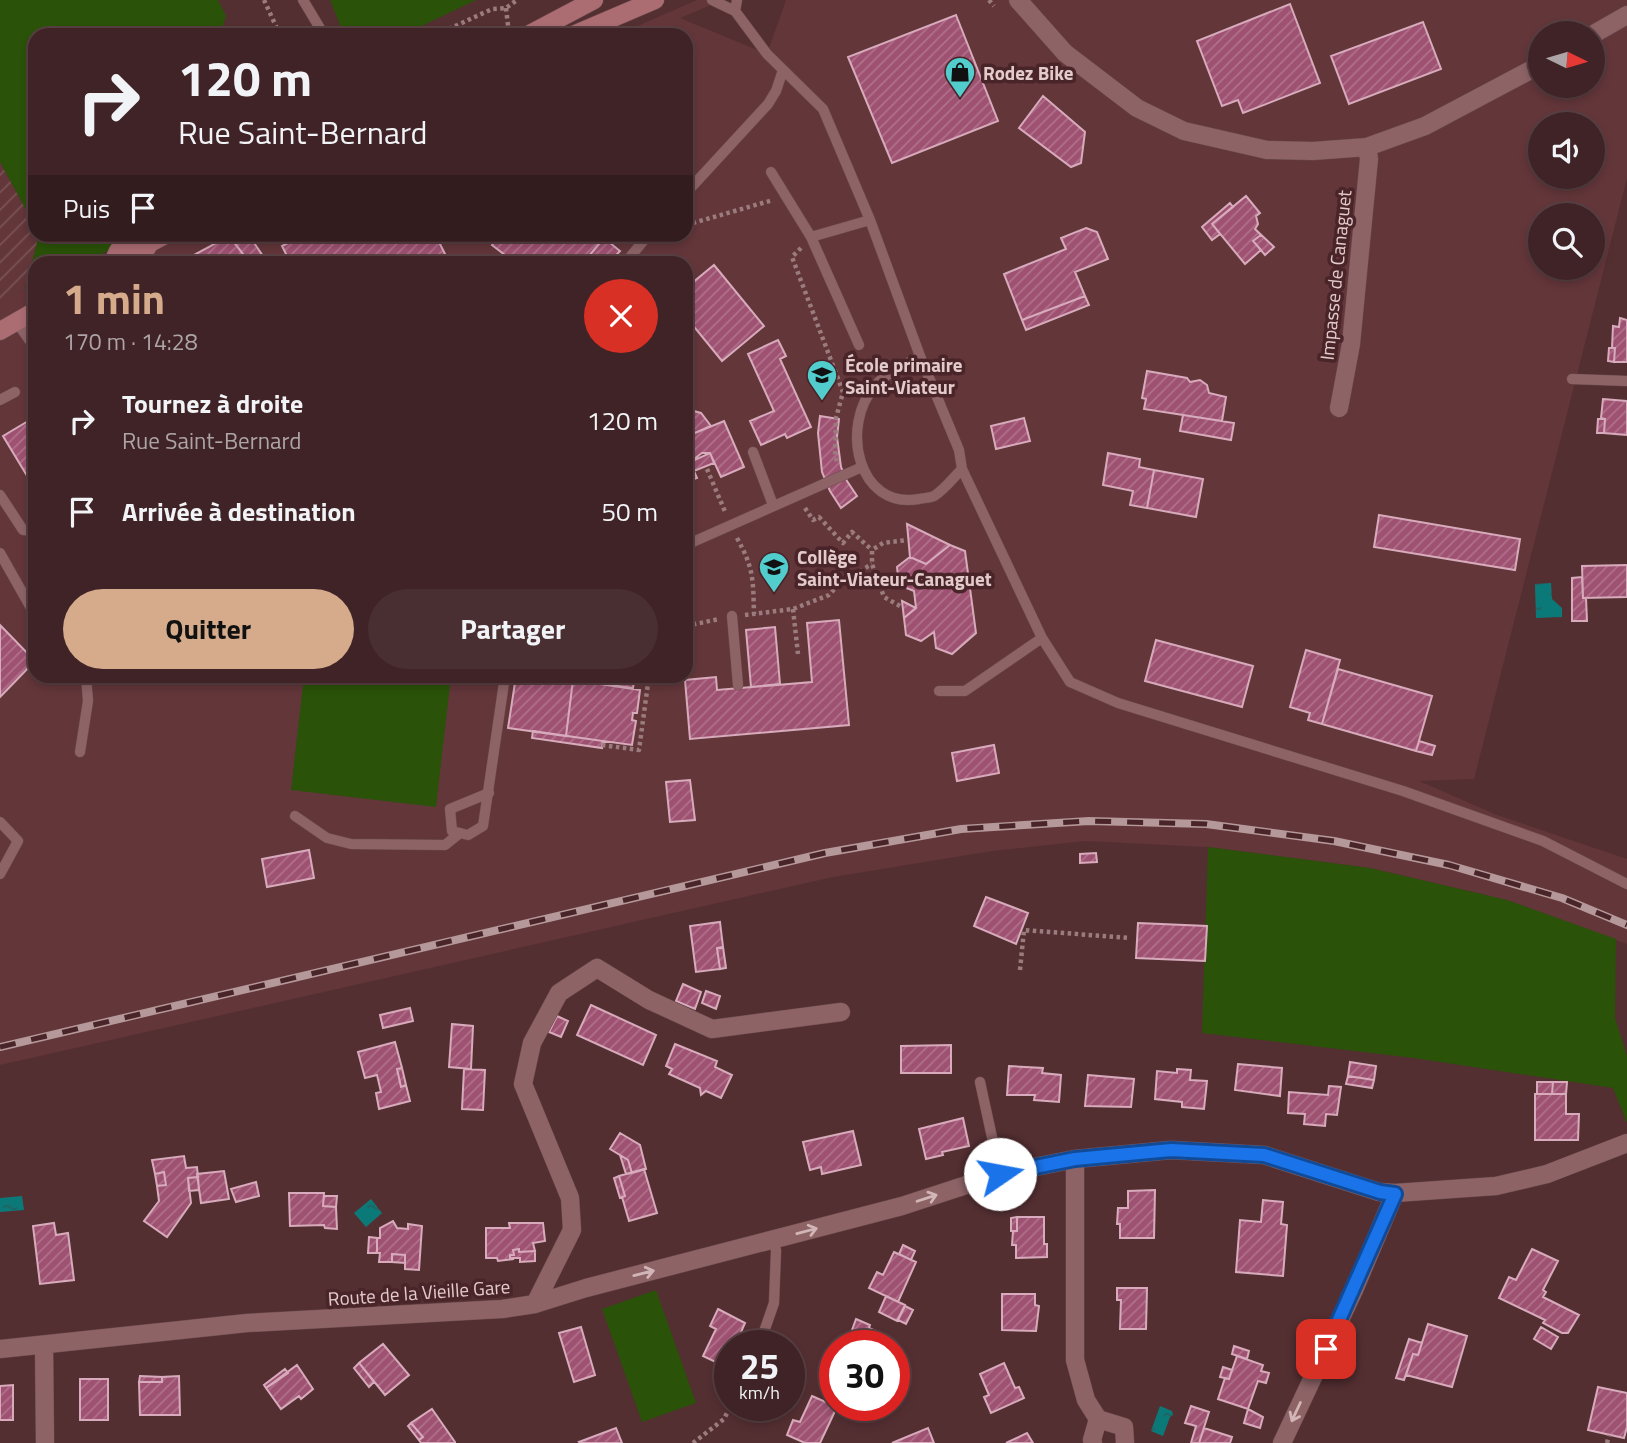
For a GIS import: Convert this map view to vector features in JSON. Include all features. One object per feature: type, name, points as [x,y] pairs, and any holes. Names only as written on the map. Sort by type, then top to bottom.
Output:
[{"type":"main road","points":[[541,28],[594,0]]},
{"type":"main road","points":[[589,28],[655,0]]},
{"type":"main road","points":[[116,256],[118,251],[138,242],[150,243],[140,256]]},
{"type":"main road","points":[[0,331],[28,315]]},
{"type":"street","points":[[1018,0],[1065,53],[1137,108],[1184,131],[1267,150],[1313,151],[1367,147],[1425,126],[1528,71]]},
{"type":"street","points":[[1605,28],[1627,15]]},
{"type":"street","name":"Impasse de Canaguet","points":[[1339,408],[1351,344],[1367,147]]},
{"type":"street","points":[[535,1304],[572,1230],[570,1198],[523,1084],[533,1043],[559,993],[597,968],[649,1000],[712,1029],[841,1012]]},
{"type":"street","name":"Route de la Vieille Gare","points":[[0,1349],[247,1323],[502,1310],[535,1304],[586,1288],[902,1206],[1000,1174],[1075,1159],[1171,1150],[1264,1155],[1380,1192],[1395,1194],[1496,1186],[1547,1174],[1627,1143]]},
{"type":"street","points":[[1075,1159],[1074,1360],[1086,1400],[1098,1419],[1124,1427],[1125,1443]]},
{"type":"street","points":[[1282,1443],[1354,1290],[1395,1194]]},
{"type":"street","points":[[44,1345],[45,1443]]},
{"type":"street","points":[[1093,1443],[1098,1419]]},
{"type":"lane","points":[[303,0],[320,28]]},
{"type":"lane","points":[[712,0],[736,5],[767,54],[823,109],[870,220],[920,356],[959,450],[962,469],[1042,638],[1070,682],[1097,696],[1403,791],[1543,841],[1627,884]]},
{"type":"lane","points":[[693,185],[768,104],[783,70]]},
{"type":"lane","points":[[771,172],[811,237],[859,345]]},
{"type":"lane","points":[[811,237],[870,220]]},
{"type":"lane","points":[[631,256],[642,242]]},
{"type":"lane","points":[[16,321],[28,338]]},
{"type":"lane","points":[[920,356],[876,384],[865,400],[857,419],[856,444],[862,467],[883,495],[904,502],[933,496],[962,469]]},
{"type":"lane","points":[[1572,379],[1627,382]]},
{"type":"lane","points":[[0,400],[15,392]]},
{"type":"lane","points":[[753,452],[773,505]]},
{"type":"lane","points":[[693,542],[862,467]]},
{"type":"lane","points":[[0,495],[23,530],[28,530]]},
{"type":"lane","points":[[0,553],[28,603]]},
{"type":"lane","points":[[732,616],[738,685]]},
{"type":"lane","points":[[939,691],[965,691],[1042,638]]},
{"type":"lane","points":[[80,752],[88,701],[87,683]]},
{"type":"lane","points":[[489,793],[450,810],[452,831],[468,835],[484,826],[489,793],[504,683]]},
{"type":"lane","points":[[295,816],[327,838],[351,844],[445,845],[460,833]]},
{"type":"lane","points":[[0,822],[18,841],[0,874]]},
{"type":"lane","points":[[980,1082],[1000,1174]]},
{"type":"lane","points":[[765,1330],[774,1303],[774,1240]]},
{"type":"path","points":[[264,0],[277,28]]},
{"type":"path","points":[[451,28],[492,9],[506,8],[517,0]]},
{"type":"path","points":[[989,0],[994,6]]},
{"type":"path","points":[[506,8],[507,28]]},
{"type":"path","points":[[693,223],[786,197]]},
{"type":"path","points":[[811,237],[792,257],[843,392],[836,418],[835,443],[835,455],[842,476]]},
{"type":"path","points":[[799,494],[813,520],[819,517],[843,543],[852,532],[872,550],[872,564],[884,597],[900,606]]},
{"type":"path","points":[[872,550],[883,543],[907,540]]},
{"type":"path","points":[[693,624],[732,616],[793,609],[829,595],[840,583],[872,564]]},
{"type":"path","points":[[793,609],[798,654]]},
{"type":"path","points":[[602,745],[639,750],[650,683]]},
{"type":"path","points":[[1020,970],[1024,930],[1129,938]]},
{"type":"path","points":[[693,1443],[721,1421]]},
{"type":"path","points":[[1607,1443],[1609,1435]]},
{"type":"shaded area","points":[[697,0],[723,0],[680,18],[767,54],[786,0],[1627,0],[1627,178],[1605,264],[1605,203],[1528,203],[1528,280],[1601,280],[1474,779],[1419,781],[1497,815],[1627,859],[1627,944],[1507,900],[1370,868],[1208,847],[1085,841],[992,851],[833,877],[0,1065],[0,302],[28,289],[28,683],[693,683],[693,256],[111,256],[143,242],[693,242],[693,28],[633,28]]},
{"type":"shaded area","points":[[0,162],[28,213],[28,242],[37,242],[34,256],[28,256],[25,289],[0,302]]},
{"type":"green space","points":[[0,0],[218,0],[226,16],[222,28],[28,28],[28,213],[0,162]]},
{"type":"green space","points":[[330,0],[476,0],[418,28],[341,28]]},
{"type":"green space","points":[[37,242],[125,242],[98,256],[34,256]]},
{"type":"green space","points":[[303,683],[450,683],[436,807],[291,790]]},
{"type":"green space","points":[[1208,847],[1370,868],[1507,900],[1616,939],[1615,1018],[1627,1056],[1627,1123],[1613,1088],[1414,1058],[1202,1033]]},
{"type":"green space","points":[[656,1290],[696,1403],[642,1422],[602,1309]]},
{"type":"water","points":[[1551,583],[1552,599],[1562,608],[1562,617],[1536,618],[1535,584]]},
{"type":"water","points":[[22,1196],[24,1210],[0,1212],[0,1198]]},
{"type":"water","points":[[371,1199],[382,1213],[366,1227],[354,1213]]},
{"type":"water","points":[[1160,1406],[1172,1411],[1173,1415],[1163,1436],[1151,1431]]},
{"type":"building","points":[[1290,4],[1320,83],[1243,113],[1238,100],[1222,106],[1197,41]]},
{"type":"building","points":[[956,15],[998,121],[892,163],[848,57]]},
{"type":"building","points":[[1423,22],[1441,69],[1349,104],[1331,56]]},
{"type":"building","points":[[1043,96],[1085,132],[1081,163],[1071,167],[1019,128]]},
{"type":"building","points":[[1246,196],[1260,213],[1256,216],[1258,224],[1255,229],[1261,235],[1253,241],[1261,250],[1245,264],[1212,224]]},
{"type":"building","points":[[1230,203],[1233,207],[1212,224],[1220,234],[1212,240],[1202,227]]},
{"type":"building","points":[[1086,228],[1097,232],[1108,259],[1075,272],[1085,296],[1022,320],[1004,274],[1066,249],[1061,238]]},
{"type":"building","points":[[1255,229],[1274,247],[1265,255],[1253,241],[1261,235]]},
{"type":"building","points":[[218,242],[234,242],[244,256],[192,256]]},
{"type":"building","points":[[234,242],[253,242],[263,256],[244,256]]},
{"type":"building","points":[[290,242],[439,242],[446,256],[287,256],[282,246]]},
{"type":"building","points":[[494,242],[600,242],[589,256],[506,256],[492,245]]},
{"type":"building","points":[[601,242],[609,242],[620,251],[615,256],[589,256]]},
{"type":"building","points":[[714,265],[764,326],[722,361],[693,326],[693,282]]},
{"type":"building","points":[[1085,296],[1089,305],[1026,330],[1022,320]]},
{"type":"building","points":[[1620,318],[1627,320],[1627,362],[1614,362],[1613,326],[1619,327]]},
{"type":"building","points":[[778,340],[786,356],[780,359],[811,427],[787,438],[785,434],[761,445],[750,421],[774,411],[748,354]]},
{"type":"building","points":[[1609,348],[1615,348],[1614,362],[1608,361]]},
{"type":"building","points":[[1147,371],[1187,378],[1190,382],[1200,380],[1207,385],[1209,393],[1226,397],[1222,421],[1144,409],[1146,399],[1142,398]]},
{"type":"building","points":[[1603,399],[1627,401],[1627,435],[1604,433],[1605,419],[1601,418]]},
{"type":"building","points":[[693,411],[701,413],[711,426],[693,434]]},
{"type":"building","points":[[1183,415],[1234,423],[1231,440],[1180,431]]},
{"type":"building","points":[[820,416],[839,419],[837,437],[841,467],[857,496],[841,508],[822,472],[818,433]]},
{"type":"building","points":[[1024,418],[1030,441],[996,449],[991,426]]},
{"type":"building","points":[[1598,419],[1605,419],[1604,433],[1597,433]]},
{"type":"building","points":[[28,421],[28,477],[3,436]]},
{"type":"building","points":[[724,421],[744,467],[721,477],[710,453],[702,453],[693,460],[693,434]]},
{"type":"building","points":[[710,453],[714,463],[694,471],[693,461]]},
{"type":"building","points":[[1108,453],[1140,459],[1139,467],[1154,470],[1147,508],[1130,505],[1133,491],[1103,485]]},
{"type":"building","points":[[1154,470],[1203,479],[1196,517],[1147,508]]},
{"type":"building","points":[[1379,515],[1520,539],[1515,570],[1374,547]]},
{"type":"building","points":[[907,524],[950,545],[926,564],[910,557]]},
{"type":"building","points":[[950,545],[965,551],[976,633],[952,654],[936,648],[934,632],[921,641],[906,635],[904,618],[916,608],[914,591],[899,585],[897,567],[910,557],[926,564]]},
{"type":"building","points":[[1627,565],[1627,597],[1583,598],[1582,566]]},
{"type":"building","points":[[1582,577],[1587,621],[1572,621],[1572,578]]},
{"type":"building","points":[[902,601],[916,608],[904,618]]},
{"type":"building","points":[[839,620],[849,725],[690,739],[685,683],[693,683],[693,679],[716,677],[717,690],[812,682],[807,623]]},
{"type":"building","points":[[0,625],[28,654],[28,668],[0,697]]},
{"type":"building","points":[[775,627],[780,684],[751,687],[746,630]]},
{"type":"building","points":[[1156,640],[1253,666],[1242,707],[1145,681]]},
{"type":"building","points":[[1306,650],[1340,660],[1322,724],[1308,720],[1310,713],[1290,707]]},
{"type":"building","points":[[1338,669],[1432,696],[1416,751],[1322,724]]},
{"type":"building","points":[[515,683],[573,683],[566,736],[508,728]]},
{"type":"building","points":[[573,683],[593,683],[640,690],[637,713],[633,713],[632,720],[636,721],[632,745],[566,736]]},
{"type":"building","points":[[594,683],[634,683],[633,688]]},
{"type":"building","points":[[533,731],[603,741],[602,748],[532,738]]},
{"type":"building","points":[[1419,741],[1435,746],[1432,755],[1416,751]]},
{"type":"building","points":[[994,745],[999,773],[957,781],[952,753]]},
{"type":"building","points":[[690,780],[695,820],[670,822],[666,782]]},
{"type":"building","points":[[309,850],[314,878],[267,887],[262,859]]},
{"type":"building","points":[[1096,853],[1097,862],[1080,863],[1080,854]]},
{"type":"building","points":[[986,897],[1028,913],[1016,944],[974,926]]},
{"type":"building","points":[[720,922],[723,947],[717,948],[720,969],[696,972],[690,926]]},
{"type":"building","points":[[1138,923],[1207,926],[1205,961],[1136,958]]},
{"type":"building","points":[[723,947],[726,968],[720,969],[717,948]]},
{"type":"building","points":[[683,984],[701,992],[695,1009],[676,1001]]},
{"type":"building","points":[[706,991],[720,996],[716,1009],[702,1003]]},
{"type":"building","points":[[591,1005],[656,1035],[643,1065],[577,1035]]},
{"type":"building","points":[[410,1008],[413,1021],[383,1028],[380,1015]]},
{"type":"building","points":[[557,1016],[568,1021],[561,1037],[549,1032]]},
{"type":"building","points":[[452,1024],[473,1026],[471,1069],[449,1067]]},
{"type":"building","points":[[395,1042],[402,1068],[397,1069],[401,1087],[406,1085],[410,1101],[379,1109],[376,1093],[381,1092],[377,1075],[365,1078],[358,1052]]},
{"type":"building","points":[[675,1044],[717,1061],[715,1067],[732,1075],[721,1098],[706,1091],[701,1095],[700,1088],[669,1074],[672,1069],[666,1066]]},
{"type":"building","points":[[951,1045],[951,1073],[901,1073],[901,1046]]},
{"type":"building","points":[[1350,1062],[1376,1066],[1374,1080],[1348,1076]]},
{"type":"building","points":[[1238,1064],[1282,1068],[1280,1096],[1235,1090]]},
{"type":"building","points":[[1009,1066],[1043,1068],[1042,1073],[1061,1075],[1059,1102],[1034,1100],[1035,1095],[1007,1095]]},
{"type":"building","points":[[402,1068],[406,1085],[401,1087],[397,1069]]},
{"type":"building","points":[[464,1069],[485,1070],[483,1110],[462,1109]]},
{"type":"building","points":[[1177,1069],[1191,1070],[1190,1080],[1207,1081],[1204,1109],[1182,1107],[1182,1102],[1155,1099],[1157,1071],[1177,1073]]},
{"type":"building","points":[[1088,1075],[1134,1079],[1131,1107],[1085,1106]]},
{"type":"building","points":[[1348,1076],[1374,1080],[1372,1088],[1346,1084]]},
{"type":"building","points":[[1537,1082],[1553,1082],[1552,1094],[1537,1094]]},
{"type":"building","points":[[1553,1082],[1567,1082],[1566,1094],[1552,1094]]},
{"type":"building","points":[[1329,1086],[1341,1087],[1337,1115],[1326,1114],[1325,1126],[1304,1124],[1305,1114],[1288,1113],[1289,1092],[1328,1095]]},
{"type":"building","points":[[1535,1094],[1566,1094],[1566,1114],[1579,1114],[1578,1140],[1535,1140]]},
{"type":"building","points":[[963,1118],[969,1146],[926,1159],[919,1129]]},
{"type":"building","points":[[853,1131],[861,1165],[822,1174],[821,1167],[810,1170],[803,1142]]},
{"type":"building","points":[[620,1133],[640,1145],[646,1169],[632,1173],[628,1160],[610,1149]]},
{"type":"building","points":[[620,1155],[628,1160],[632,1173],[626,1174]]},
{"type":"building","points":[[184,1156],[186,1168],[197,1167],[198,1177],[188,1178],[191,1203],[167,1237],[144,1221],[159,1201],[157,1186],[166,1185],[164,1172],[155,1174],[152,1160]]},
{"type":"building","points":[[644,1169],[657,1213],[629,1221],[619,1176]]},
{"type":"building","points":[[224,1171],[229,1199],[201,1203],[197,1174]]},
{"type":"building","points":[[164,1172],[166,1185],[157,1186],[155,1174]]},
{"type":"building","points":[[619,1176],[625,1196],[620,1198],[614,1178]]},
{"type":"building","points":[[198,1177],[199,1190],[189,1191],[188,1178]]},
{"type":"building","points":[[256,1182],[259,1196],[236,1202],[231,1189]]},
{"type":"building","points":[[1155,1190],[1154,1238],[1120,1238],[1118,1208],[1128,1208],[1128,1191]]},
{"type":"building","points":[[289,1193],[324,1193],[323,1206],[336,1207],[337,1229],[325,1228],[324,1225],[290,1226]]},
{"type":"building","points":[[324,1196],[337,1196],[336,1207],[323,1206]]},
{"type":"building","points":[[1263,1200],[1283,1202],[1281,1224],[1287,1225],[1283,1276],[1236,1272],[1240,1220],[1261,1222]]},
{"type":"building","points":[[1017,1217],[1044,1217],[1047,1257],[1016,1258],[1016,1245],[1012,1245],[1013,1231],[1017,1231]]},
{"type":"building","points":[[1017,1217],[1017,1231],[1011,1231],[1011,1218]]},
{"type":"building","points":[[393,1221],[397,1228],[408,1229],[408,1224],[422,1226],[419,1270],[405,1269],[405,1255],[392,1254],[392,1262],[379,1262],[377,1238],[380,1238],[380,1228]]},
{"type":"building","points":[[54,1223],[56,1235],[68,1233],[74,1280],[40,1284],[33,1226]]},
{"type":"building","points":[[509,1223],[543,1223],[545,1241],[533,1243],[535,1251],[513,1250],[514,1255],[510,1255],[510,1258],[514,1259],[498,1261],[497,1258],[486,1258],[486,1228],[510,1228]]},
{"type":"building","points":[[369,1237],[377,1238],[377,1253],[368,1253]]},
{"type":"building","points":[[903,1245],[915,1251],[911,1260],[899,1254]]},
{"type":"building","points":[[519,1249],[519,1252],[535,1251],[535,1261],[520,1262],[520,1258],[510,1258],[510,1255],[514,1255],[513,1250]]},
{"type":"building","points":[[1532,1249],[1558,1261],[1543,1290],[1546,1292],[1543,1297],[1579,1315],[1568,1333],[1562,1333],[1543,1323],[1545,1320],[1499,1298],[1509,1277],[1516,1280]]},
{"type":"building","points":[[894,1252],[916,1262],[898,1302],[869,1288],[877,1272],[883,1275]]},
{"type":"building","points":[[392,1254],[405,1255],[405,1263],[392,1262]]},
{"type":"building","points":[[1117,1288],[1147,1288],[1146,1329],[1120,1329],[1121,1300],[1117,1300]]},
{"type":"building","points":[[1002,1294],[1035,1294],[1035,1305],[1039,1306],[1036,1331],[1002,1330]]},
{"type":"building","points":[[886,1296],[905,1305],[897,1321],[879,1312]]},
{"type":"building","points":[[905,1306],[913,1310],[906,1324],[898,1320]]},
{"type":"building","points":[[718,1309],[745,1323],[742,1330],[716,1330],[710,1326]]},
{"type":"building","points":[[856,1319],[870,1325],[869,1328],[873,1330],[852,1330]]},
{"type":"building","points":[[1428,1324],[1467,1336],[1452,1387],[1406,1375],[1413,1354],[1418,1355]]},
{"type":"building","points":[[581,1327],[595,1375],[574,1382],[559,1333]]},
{"type":"building","points":[[1541,1327],[1558,1337],[1551,1349],[1534,1339]]},
{"type":"building","points":[[714,1333],[714,1361],[703,1356]]},
{"type":"building","points":[[1409,1339],[1422,1343],[1418,1355],[1413,1354],[1404,1380],[1396,1378]]},
{"type":"building","points":[[383,1344],[409,1375],[385,1395],[359,1363]]},
{"type":"building","points":[[1234,1346],[1249,1351],[1247,1359],[1232,1354]]},
{"type":"building","points":[[1237,1356],[1263,1365],[1261,1371],[1269,1373],[1266,1383],[1258,1381],[1248,1409],[1218,1399]]},
{"type":"building","points":[[359,1363],[374,1382],[369,1387],[354,1368]]},
{"type":"building","points":[[1004,1363],[1015,1388],[1019,1387],[1024,1398],[991,1413],[984,1397],[989,1395],[980,1374]]},
{"type":"building","points":[[297,1365],[313,1389],[301,1399],[299,1396],[281,1409],[266,1388]]},
{"type":"building","points":[[1223,1367],[1232,1370],[1229,1379],[1220,1377]]},
{"type":"building","points":[[285,1369],[288,1373],[266,1388],[264,1385]]},
{"type":"building","points":[[140,1376],[162,1377],[162,1382],[139,1382]]},
{"type":"building","points":[[179,1376],[180,1415],[140,1415],[139,1382],[162,1382],[162,1377]]},
{"type":"building","points":[[80,1379],[108,1379],[108,1420],[80,1420]]},
{"type":"building","points":[[13,1385],[13,1420],[0,1420],[0,1386]]},
{"type":"building","points":[[1598,1387],[1627,1393],[1627,1427],[1624,1438],[1588,1430]]},
{"type":"building","points":[[812,1396],[819,1399],[819,1421],[830,1421],[820,1443],[805,1443],[787,1435],[793,1421],[805,1421],[805,1411]]},
{"type":"building","points":[[1191,1406],[1209,1412],[1199,1443],[1191,1443],[1196,1426],[1185,1423]]},
{"type":"building","points":[[432,1409],[455,1443],[421,1443],[419,1440],[423,1437],[411,1423]]},
{"type":"building","points":[[1248,1409],[1263,1417],[1260,1428],[1244,1423]]},
{"type":"building","points":[[411,1423],[423,1437],[419,1440],[408,1426]]},
{"type":"building","points":[[616,1428],[622,1443],[579,1442]]},
{"type":"building","points":[[928,1428],[934,1443],[892,1443]]},
{"type":"building","points":[[1204,1428],[1232,1437],[1230,1443],[1199,1443]]},
{"type":"building","points":[[1027,1433],[1033,1443],[1006,1443]]},
{"type":"railway","points":[[0,1047],[825,853],[961,829],[1089,821],[1206,824],[1334,841],[1449,865],[1562,898],[1627,925]]},
{"type":"place","name":"Rodez Bike","points":[[960,99]]},
{"type":"place","name":"École primaire Saint-Viateur","points":[[822,402]]},
{"type":"place","name":"Collège Saint-Viateur-Canaguet","points":[[774,594]]},
{"type":"route","points":[[1000,1174],[1075,1159],[1171,1150],[1264,1155],[1380,1192],[1395,1194],[1326,1349]]}]
